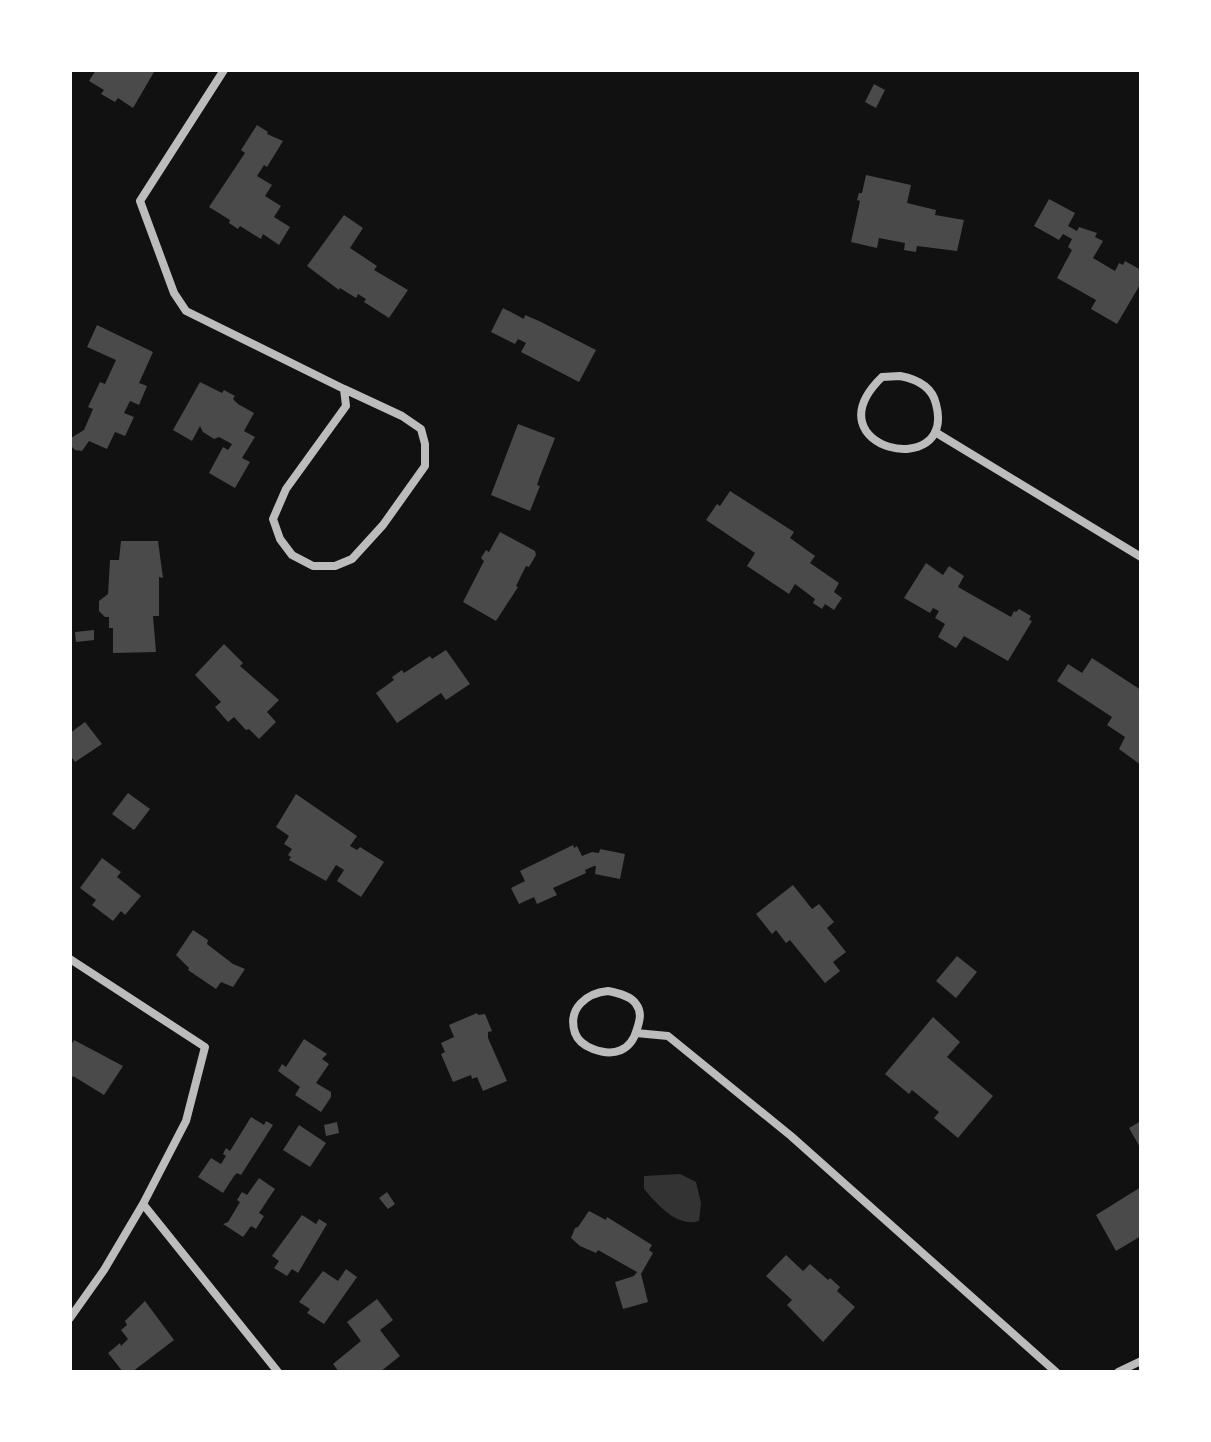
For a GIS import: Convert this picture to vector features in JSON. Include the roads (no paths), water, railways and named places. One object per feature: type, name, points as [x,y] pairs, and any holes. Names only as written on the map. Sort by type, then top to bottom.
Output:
[{"type":"street","points":[[224,70],[140,201],[174,293],[186,311],[402,416],[421,429],[425,444],[425,466],[383,525],[352,559],[335,566],[313,566],[292,555],[280,539],[273,519],[286,489],[346,406],[344,389]]},
{"type":"street","points":[[882,377],[916,379],[936,400],[940,421],[935,432],[922,445],[895,450],[881,446],[869,436],[864,420],[863,405],[869,390],[882,377]]},
{"type":"street","points":[[935,432],[1141,557]]},
{"type":"street","points":[[70,959],[205,1047],[186,1121],[143,1204],[104,1270],[70,1318]]},
{"type":"street","points":[[594,992],[624,995],[635,1002],[640,1015],[636,1033],[622,1051],[610,1054],[589,1048],[575,1034],[575,1011],[581,1001],[594,992]]},
{"type":"street","points":[[636,1033],[668,1036],[791,1136],[1056,1372]]},
{"type":"street","points":[[143,1204],[278,1372]]},
{"type":"street","points":[[1118,1372],[1141,1361]]}]
